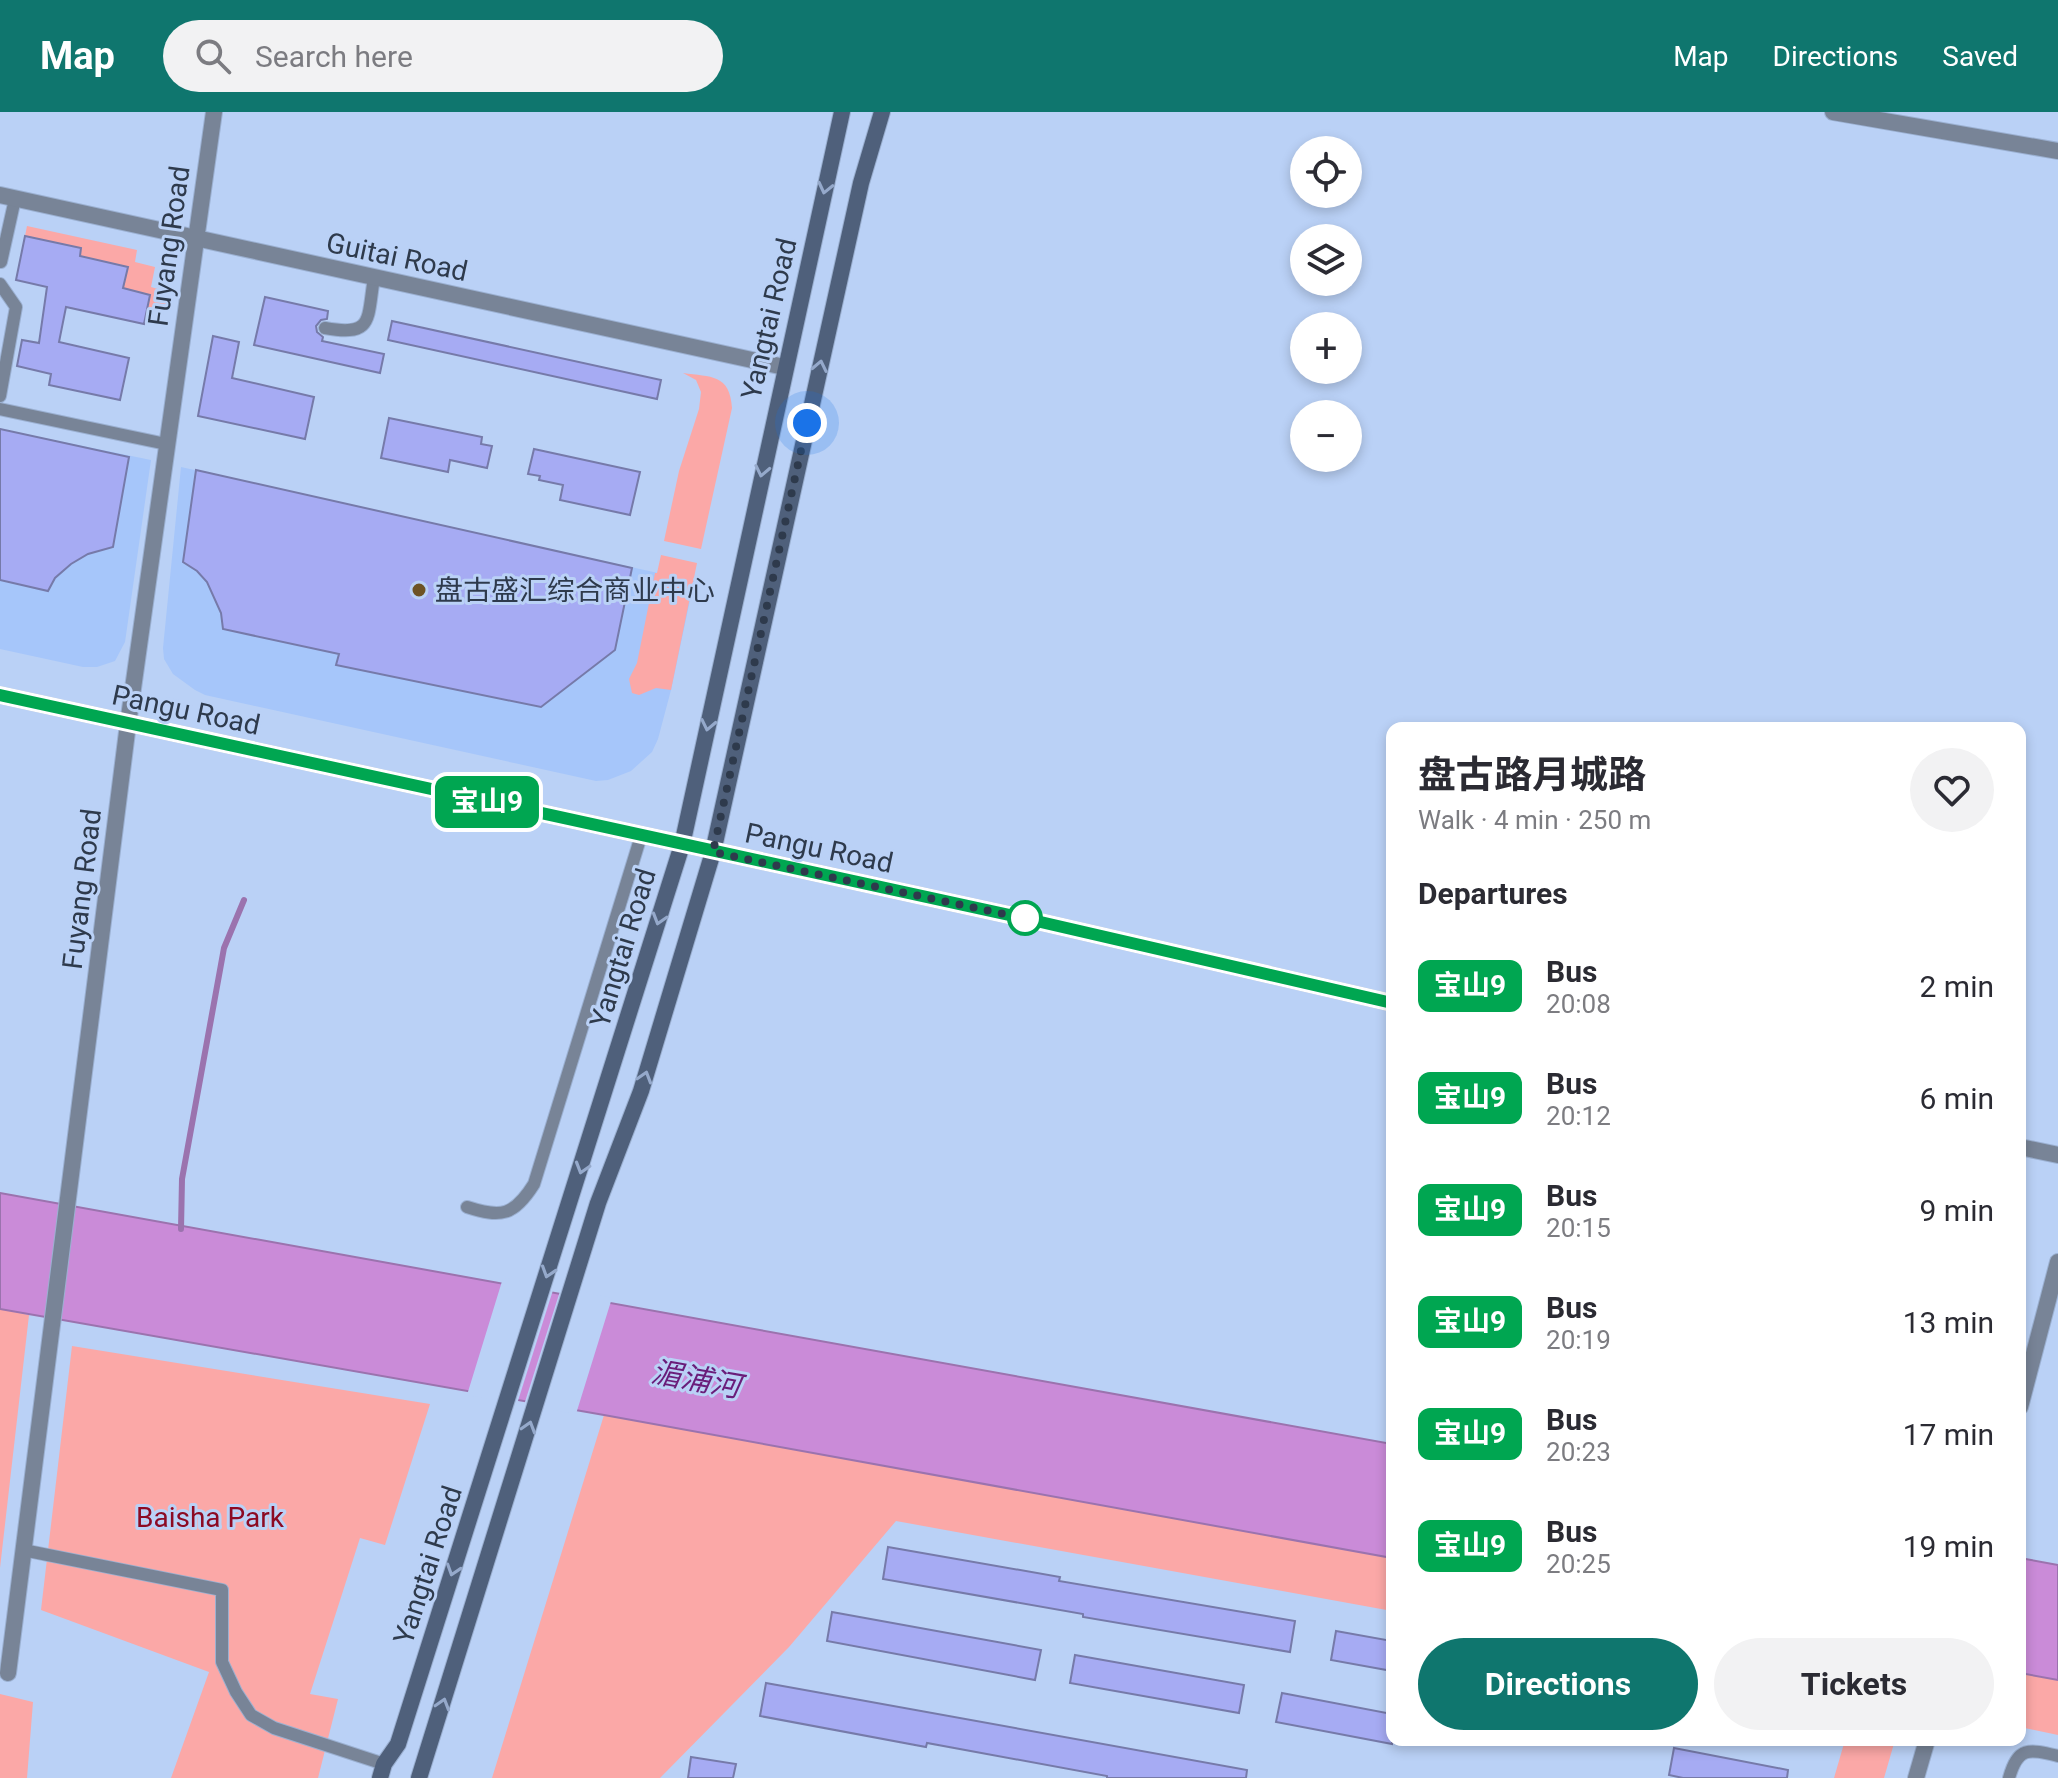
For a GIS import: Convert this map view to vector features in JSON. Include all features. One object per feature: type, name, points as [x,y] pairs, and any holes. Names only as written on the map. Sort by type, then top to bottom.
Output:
[{"type":"main road","name":"Yangtai Road","points":[[382,1771],[398,1744],[682,845],[842,112]]},
{"type":"main road","name":"Yangtai Road","points":[[419,1778],[598,1203],[641,1091],[713,852],[834,301],[861,183],[882,112]]},
{"type":"street","name":"Fuyang Road","points":[[8,1673],[128,724],[214,112]]},
{"type":"street","points":[[1833,112],[2058,151]]},
{"type":"street","name":"Guitai Road","points":[[7,197],[784,367]]},
{"type":"street","name":"Pangu Road","points":[[0,695],[1032,920],[1386,1002]]},
{"type":"street","points":[[2026,1148],[2058,1155]]},
{"type":"street","points":[[2026,1384],[2058,1262]]},
{"type":"street","points":[[1916,1778],[1925,1746]]},
{"type":"lane","points":[[1,262],[7,197]]},
{"type":"lane","points":[[325,328],[349,332],[363,326],[367,320],[374,278]]},
{"type":"lane","points":[[0,284],[16,307],[0,396]]},
{"type":"lane","points":[[0,409],[166,444]]},
{"type":"lane","points":[[467,1207],[492,1215],[508,1212],[525,1198],[534,1184],[641,836]]},
{"type":"lane","points":[[23,1550],[222,1590],[222,1662],[251,1715],[274,1728],[382,1771]]},
{"type":"lane","points":[[2009,1778],[2013,1764],[2025,1752],[2033,1750],[2058,1756]]},
{"type":"shaded area","points":[[0,429],[151,460],[125,642],[115,661],[97,667],[83,667],[0,649]]},
{"type":"shaded area","name":"盘古盛汇综合商业中心","points":[[181,467],[694,581],[671,690],[652,752],[631,771],[596,781],[205,695],[195,690],[173,674],[164,659],[163,648]]},
{"type":"green space","points":[[27,226],[137,250],[135,262],[155,267],[151,287],[161,290],[159,298],[167,300],[164,312],[147,309],[150,295],[123,288],[127,267],[80,256],[81,248],[25,236]]},
{"type":"green space","points":[[683,373],[710,377],[723,383],[732,408],[701,549],[664,541],[701,392],[696,380]]},
{"type":"green space","points":[[661,555],[697,563],[671,690],[656,688],[639,695],[632,693],[629,679],[637,663]]},
{"type":"green space","points":[[0,1309],[29,1315],[0,1568]]},
{"type":"green space","name":"Baisha Park","points":[[72,1346],[430,1404],[385,1545],[360,1538],[310,1694],[338,1699],[318,1778],[171,1778],[209,1672],[41,1610]]},
{"type":"green space","points":[[604,1415],[1386,1557],[1386,1610],[896,1521],[789,1647],[660,1778],[492,1778]]},
{"type":"green space","points":[[2026,1674],[2058,1680],[2058,1735],[2026,1728]]},
{"type":"green space","points":[[0,1694],[33,1702],[27,1778],[0,1778]]},
{"type":"green space","points":[[1843,1746],[1893,1746],[1884,1778],[1834,1778]]},
{"type":"water","name":"湄浦河","points":[[0,1193],[1386,1443],[1386,1557],[604,1415],[0,1309]]},
{"type":"water","points":[[2026,1559],[2058,1565],[2058,1680],[2026,1674]]},
{"type":"pier","points":[[503,1278],[554,1287],[517,1404],[467,1395]]},
{"type":"pier","points":[[561,1288],[612,1298],[576,1414],[524,1405]]},
{"type":"building","points":[[25,236],[81,248],[80,256],[128,267],[123,288],[150,295],[144,324],[66,307],[59,342],[129,358],[120,400],[49,385],[51,374],[17,366],[22,340],[39,343],[47,287],[16,280]]},
{"type":"building","points":[[265,297],[328,311],[327,319],[316,326],[323,337],[322,341],[384,354],[380,373],[254,345]]},
{"type":"building","points":[[392,321],[661,380],[657,399],[388,340]]},
{"type":"building","points":[[213,336],[239,342],[232,378],[314,397],[305,439],[198,416]]},
{"type":"building","points":[[389,418],[482,437],[481,444],[492,446],[487,468],[450,460],[448,472],[381,458]]},
{"type":"building","points":[[0,429],[129,457],[113,547],[88,554],[71,564],[55,578],[48,591],[0,580]]},
{"type":"building","points":[[534,449],[640,472],[630,515],[560,500],[563,485],[539,480],[540,476],[528,474]]},
{"type":"building","name":"盘古盛汇综合商业中心","points":[[196,470],[632,568],[615,650],[541,707],[336,665],[339,654],[223,629],[221,613],[207,582],[183,562]]},
{"type":"building","points":[[888,1547],[1060,1577],[1059,1581],[1295,1621],[1290,1652],[883,1579]]},
{"type":"building","points":[[832,1612],[1041,1650],[1035,1680],[827,1641]]},
{"type":"building","points":[[1336,1631],[1386,1640],[1386,1670],[1331,1660]]},
{"type":"building","points":[[1075,1655],[1244,1685],[1239,1713],[1070,1683]]},
{"type":"building","points":[[766,1683],[1247,1770],[1246,1778],[1107,1778],[927,1743],[926,1747],[760,1716]]},
{"type":"building","points":[[1282,1693],[1386,1713],[1386,1743],[1276,1722]]},
{"type":"building","points":[[1674,1748],[1788,1770],[1787,1778],[1683,1778],[1669,1775]]},
{"type":"building","points":[[691,1757],[736,1764],[733,1778],[688,1778]]},
{"type":"waterway","points":[[181,1229],[182,1179],[224,948],[244,900]]},
{"type":"bus line","name":"宝山9","points":[[0,695],[1032,920],[1386,1002]]},
{"type":"place","name":"盘古盛汇综合商业中心","points":[[419,590]]},
{"type":"route","points":[[807,423],[713,852],[1032,920],[1025,918]]}]
